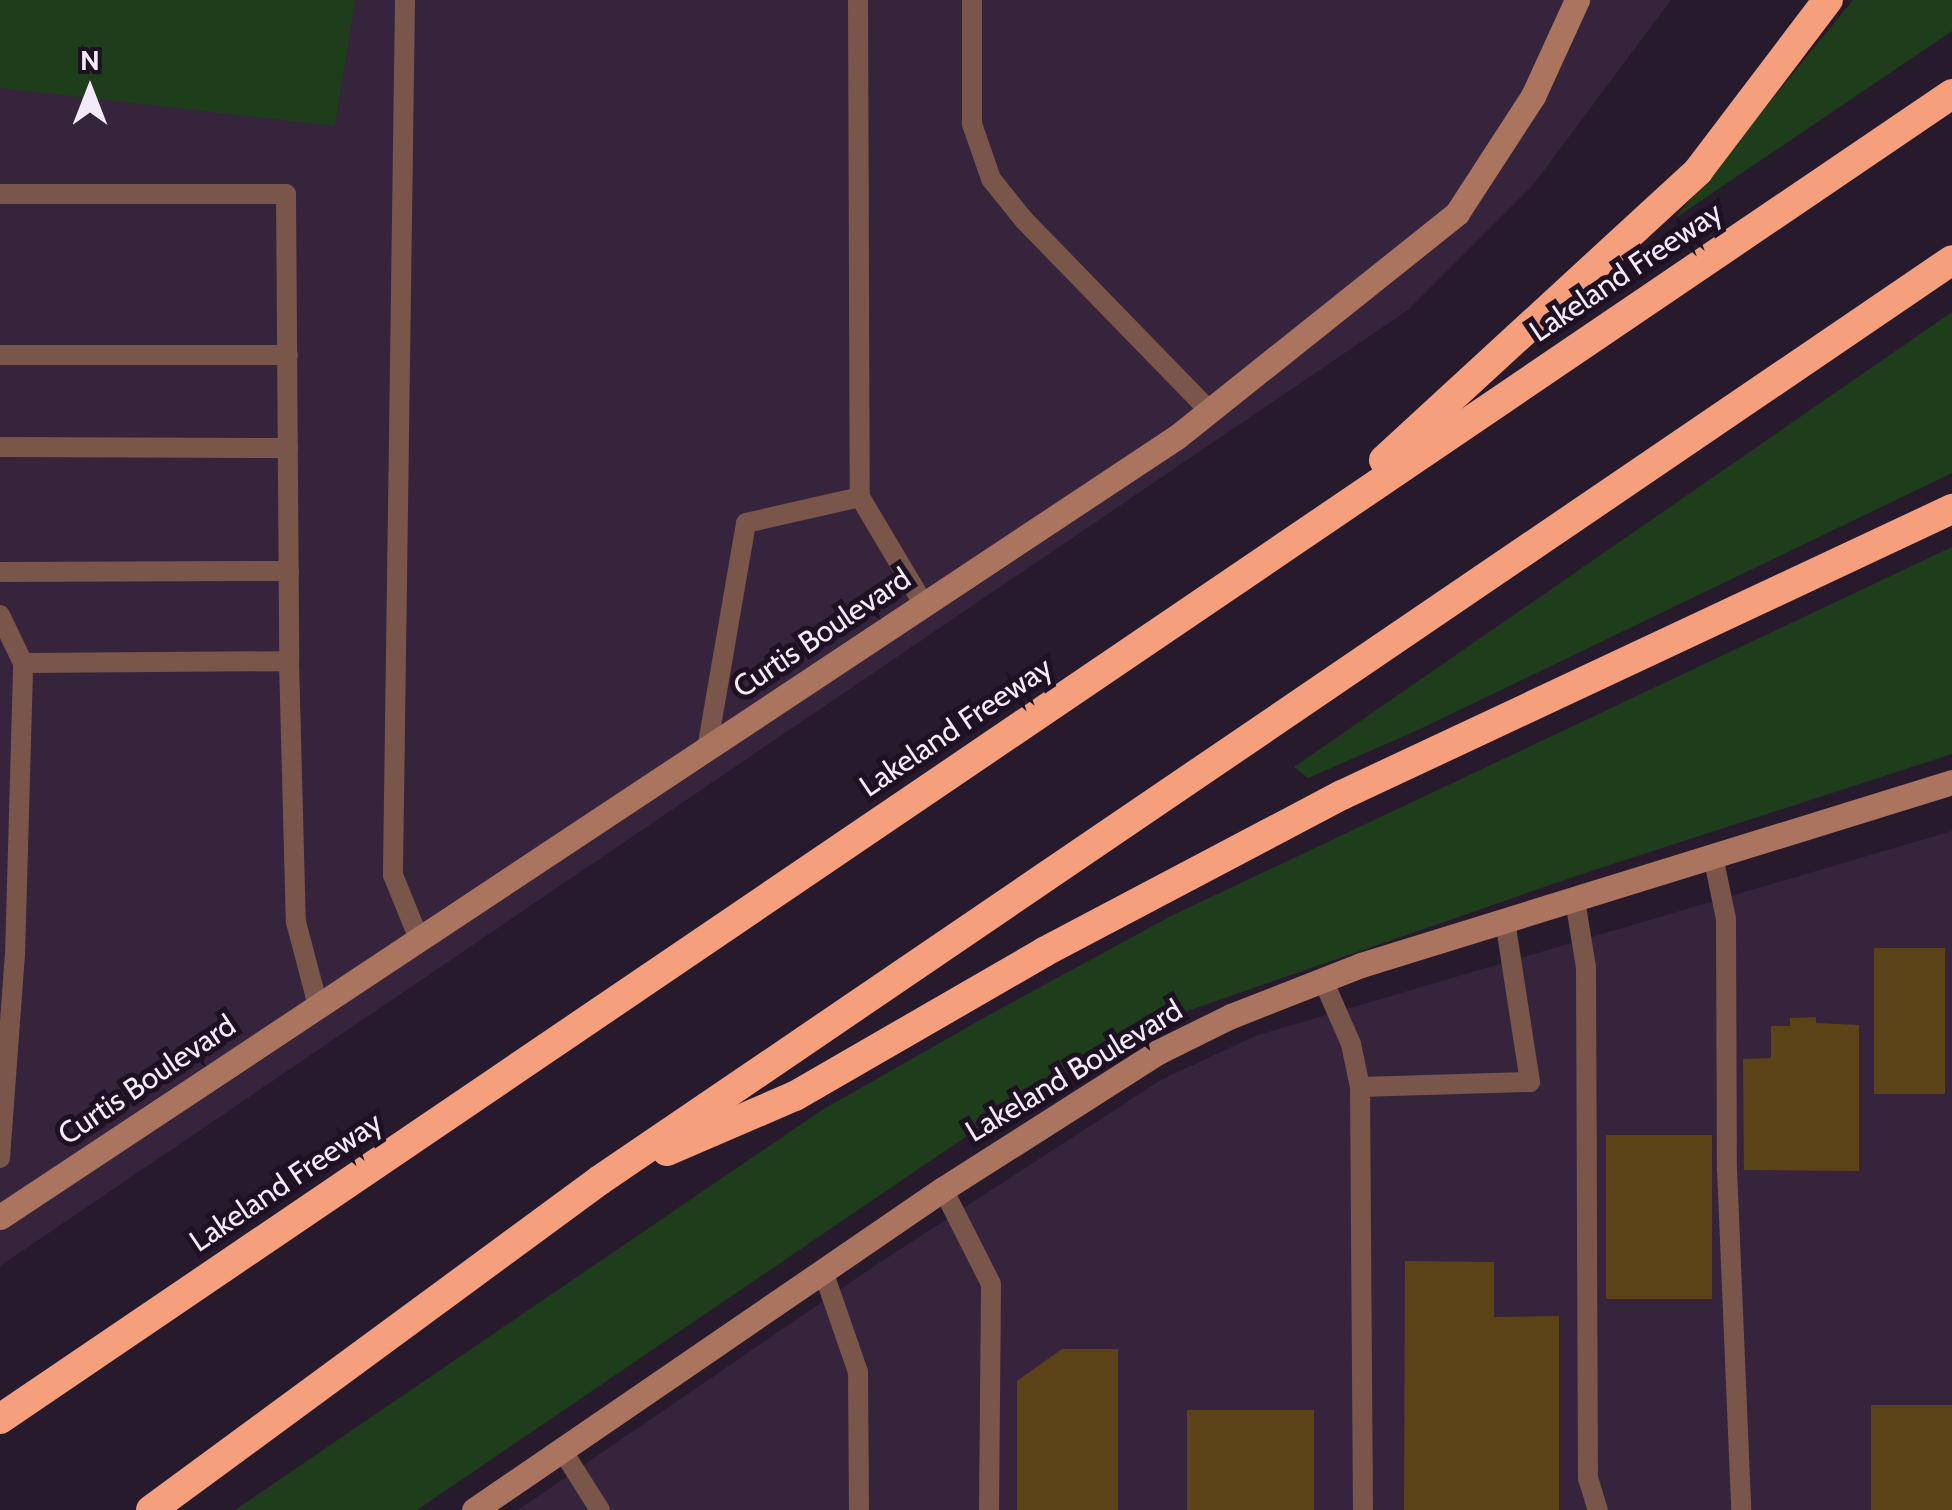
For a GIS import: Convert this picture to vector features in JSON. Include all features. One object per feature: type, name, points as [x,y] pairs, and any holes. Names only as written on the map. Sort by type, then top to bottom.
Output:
[{"type":"highway","points":[[1309,529],[1698,170],[1828,0]]},
{"type":"highway","name":"Lakeland Freeway","points":[[0,1419],[1952,94]]},
{"type":"highway","points":[[151,1510],[600,1180],[1952,260]]},
{"type":"highway","points":[[600,1180],[795,1096],[1044,952],[1342,796],[1952,509]]},
{"type":"street","name":"Curtis Boulevard","points":[[0,1217],[1210,411],[1457,214],[1533,96],[1577,0]]},
{"type":"street","name":"Lakeland Boulevard","points":[[474,1510],[944,1188],[1158,1052],[1232,1016],[1324,982],[1952,782]]},
{"type":"lane","points":[[404,0],[393,875],[420,938]]},
{"type":"lane","points":[[858,0],[860,496],[924,605]]},
{"type":"lane","points":[[972,0],[972,124],[991,179],[1024,220],[1210,411]]},
{"type":"lane","points":[[0,194],[286,194],[289,661],[296,922],[318,1006]]},
{"type":"lane","points":[[0,355],[288,356]]},
{"type":"lane","points":[[0,447],[288,448]]},
{"type":"lane","points":[[707,748],[746,523],[860,496]]},
{"type":"lane","points":[[0,572],[288,571]]},
{"type":"lane","points":[[0,615],[23,662],[14,956],[0,1158]]},
{"type":"lane","points":[[23,662],[289,661]]},
{"type":"lane","points":[[1714,856],[1726,919],[1727,1169],[1741,1510]]},
{"type":"lane","points":[[1575,900],[1586,966],[1588,1478],[1598,1510]]},
{"type":"lane","points":[[1360,1087],[1530,1082],[1506,921]]},
{"type":"lane","points":[[1324,982],[1351,1044],[1360,1087],[1362,1510]]},
{"type":"lane","points":[[944,1188],[991,1284],[989,1510]]},
{"type":"lane","points":[[823,1271],[858,1372],[859,1510]]},
{"type":"lane","points":[[562,1450],[600,1510]]},
{"type":"shaded area","points":[[0,0],[1671,0],[1533,185],[1408,310],[0,1266]]},
{"type":"shaded area","points":[[1952,831],[1952,1510],[518,1510],[876,1265],[1161,1080],[1255,1036]]},
{"type":"green space","points":[[0,0],[355,0],[335,126],[0,88]]},
{"type":"green space","points":[[1853,0],[1952,0],[1952,31],[1674,219]]},
{"type":"green space","points":[[1952,312],[1952,473],[1418,730],[1308,778],[1294,767]]},
{"type":"green space","points":[[1952,547],[1952,754],[1579,875],[1147,1025],[986,1123],[417,1510],[235,1510],[822,1110],[989,1015],[1173,915]]},
{"type":"building","points":[[1874,948],[1945,948],[1945,1094],[1874,1094]]},
{"type":"building","points":[[1816,1017],[1816,1023],[1859,1025],[1859,1171],[1744,1170],[1743,1059],[1771,1058],[1771,1026],[1790,1026],[1790,1018]]},
{"type":"building","points":[[1606,1135],[1712,1135],[1712,1299],[1606,1299]]},
{"type":"building","points":[[1405,1261],[1494,1262],[1494,1317],[1559,1316],[1559,1510],[1404,1510]]},
{"type":"building","points":[[1062,1349],[1118,1349],[1118,1510],[1017,1510],[1017,1381]]},
{"type":"building","points":[[1871,1405],[1952,1405],[1952,1510],[1871,1510]]},
{"type":"building","points":[[1187,1410],[1314,1410],[1314,1510],[1187,1510]]}]
